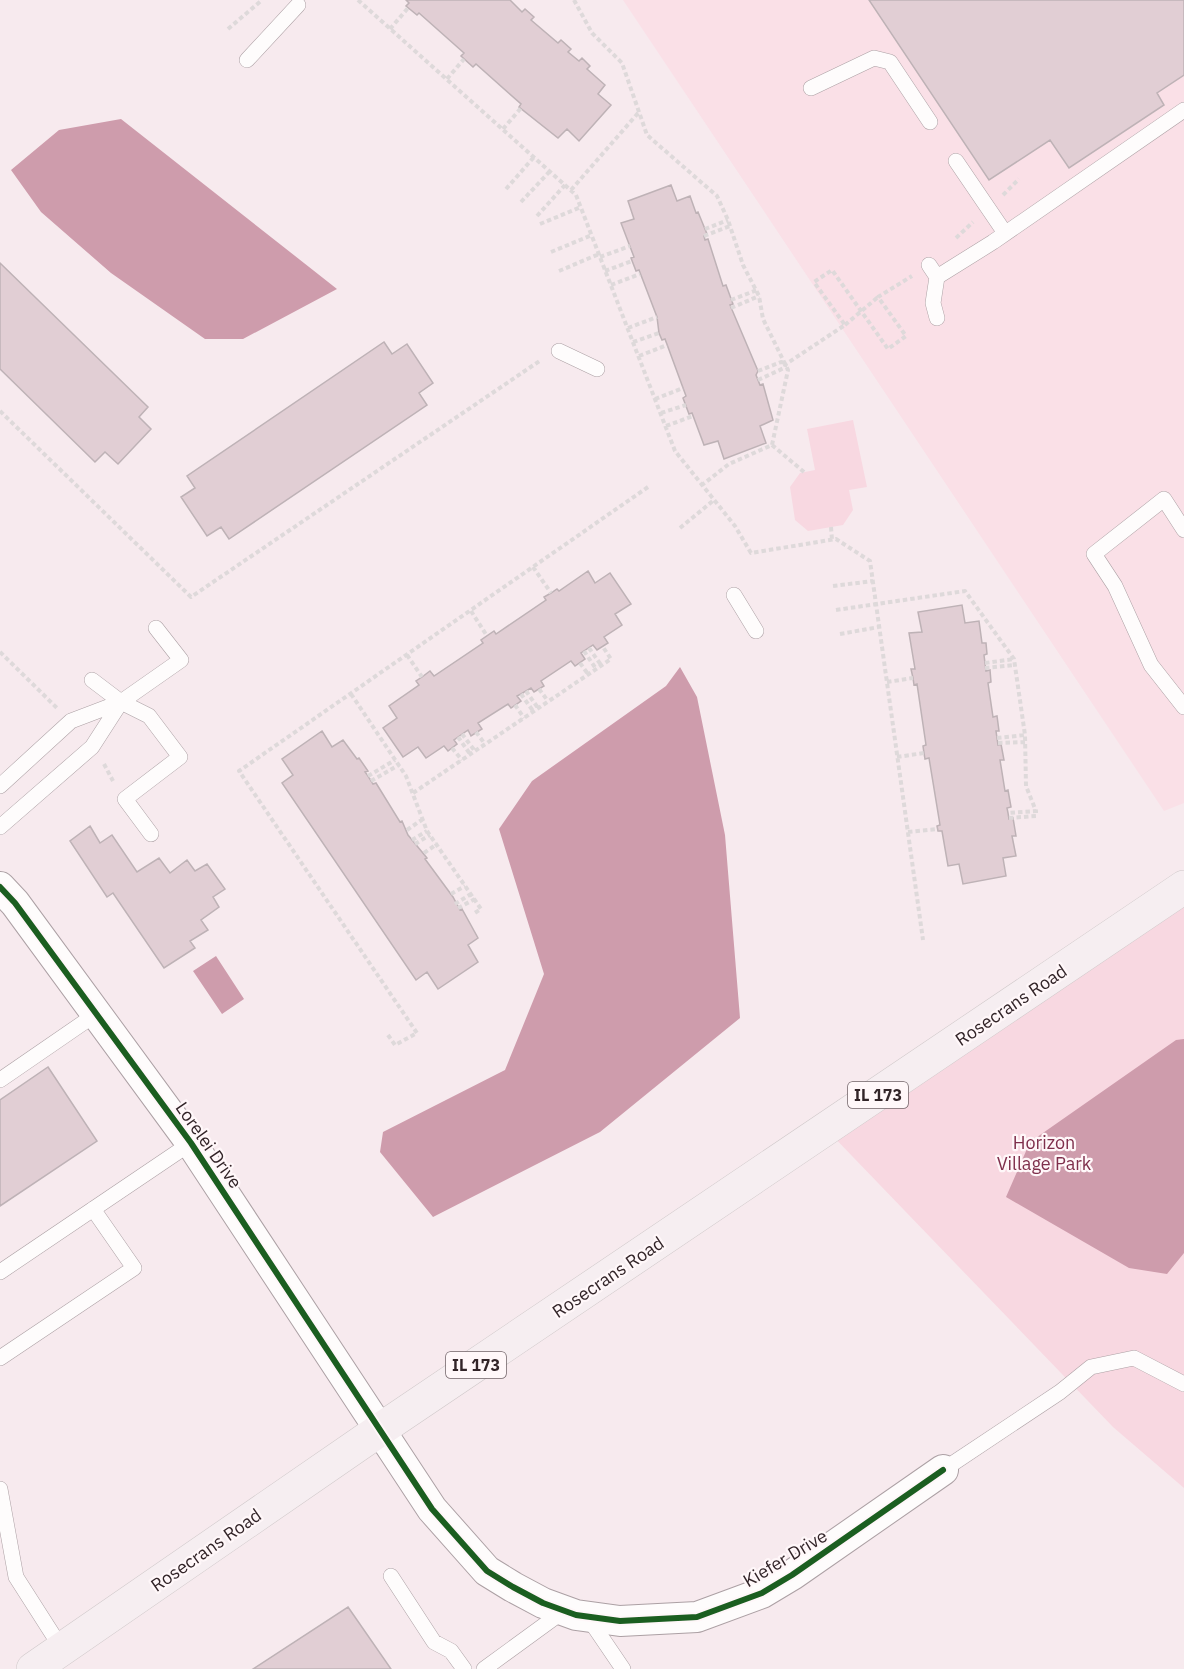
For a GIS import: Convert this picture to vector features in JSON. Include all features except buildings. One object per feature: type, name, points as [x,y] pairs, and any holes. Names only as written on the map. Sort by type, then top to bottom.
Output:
[{"type":"main road","name":"Rosecrans Road","points":[[33,1669],[381,1429],[1184,887]]},
{"type":"street","name":"Lorelei Drive","points":[[0,887],[191,1143],[381,1429]]},
{"type":"street","name":"Kiefer Drive","points":[[381,1429],[432,1509],[479,1563],[513,1587],[576,1613],[620,1621],[659,1621],[697,1617],[762,1593],[792,1575],[943,1470]]},
{"type":"lane","points":[[247,60],[298,4]]},
{"type":"lane","points":[[811,88],[874,57],[890,62],[930,122]]},
{"type":"lane","points":[[937,318],[933,303],[933,271],[1005,233],[1184,110]]},
{"type":"lane","points":[[956,160],[1005,233]]},
{"type":"lane","points":[[559,351],[597,369]]},
{"type":"lane","points":[[1184,530],[1164,499],[1094,554],[1115,586],[1151,665],[1184,707]]},
{"type":"lane","points":[[734,595],[756,631]]},
{"type":"lane","points":[[0,786],[71,722],[121,702],[181,660],[156,628]]},
{"type":"lane","points":[[92,680],[121,702],[149,716],[180,757],[125,799],[151,834]]},
{"type":"lane","points":[[0,827],[92,747],[121,702]]},
{"type":"lane","points":[[0,1080],[96,1014]]},
{"type":"lane","points":[[0,1272],[191,1143]]},
{"type":"lane","points":[[0,1358],[134,1268],[93,1209]]},
{"type":"lane","points":[[943,1470],[1060,1392],[1091,1367],[1134,1358],[1184,1384]]},
{"type":"lane","points":[[0,1489],[16,1576],[62,1649]]},
{"type":"lane","points":[[391,1576],[434,1642],[451,1651],[464,1669]]},
{"type":"lane","points":[[484,1669],[576,1613],[623,1669]]},
{"type":"path","points":[[228,29],[262,0]]},
{"type":"path","points":[[358,0],[571,190],[581,207],[675,451],[751,552],[836,539],[870,561],[923,940]]},
{"type":"path","points":[[574,0],[592,33],[622,63],[647,135],[717,196],[728,220],[743,265],[757,290],[763,319],[788,370],[772,445]]},
{"type":"path","points":[[390,29],[408,8]]},
{"type":"path","points":[[447,79],[464,59]]},
{"type":"path","points":[[503,129],[521,108]]},
{"type":"path","points":[[571,190],[639,112]]},
{"type":"path","points":[[506,189],[534,157]]},
{"type":"path","points":[[521,202],[550,171]]},
{"type":"path","points":[[758,380],[784,368],[786,364],[844,325],[878,297],[933,271],[989,208],[1019,179]]},
{"type":"path","points":[[537,216],[565,185]]},
{"type":"path","points":[[540,224],[581,207]]},
{"type":"path","points":[[705,229],[728,220]]},
{"type":"path","points":[[704,236],[730,226]]},
{"type":"path","points":[[551,252],[592,236]]},
{"type":"path","points":[[559,271],[630,246]]},
{"type":"path","points":[[606,271],[632,261]]},
{"type":"path","points":[[844,325],[814,282],[832,270],[888,349],[906,336],[878,297]]},
{"type":"path","points":[[611,285],[640,273]]},
{"type":"path","points":[[731,300],[757,290]]},
{"type":"path","points":[[731,308],[759,296]]},
{"type":"path","points":[[628,328],[657,317]]},
{"type":"path","points":[[633,342],[659,333]]},
{"type":"path","points":[[639,356],[667,345]]},
{"type":"path","points":[[0,411],[192,597],[514,376],[559,351]]},
{"type":"path","points":[[758,371],[782,362],[786,364]]},
{"type":"path","points":[[655,399],[683,388]]},
{"type":"path","points":[[661,413],[686,405]]},
{"type":"path","points":[[666,426],[693,416]]},
{"type":"path","points":[[772,445],[804,472]]},
{"type":"path","points":[[702,484],[729,464],[772,445]]},
{"type":"path","points":[[388,1035],[395,1045],[417,1033],[239,771],[648,487]]},
{"type":"path","points":[[680,528],[714,500]]},
{"type":"path","points":[[831,526],[832,540]]},
{"type":"path","points":[[533,567],[551,593]]},
{"type":"path","points":[[833,586],[873,581]]},
{"type":"path","points":[[837,610],[965,591],[1014,659],[1025,742],[1026,786],[1035,810],[1009,816]]},
{"type":"path","points":[[471,611],[487,636]]},
{"type":"path","points":[[840,634],[879,627]]},
{"type":"path","points":[[413,794],[611,658],[603,646]]},
{"type":"path","points":[[589,648],[601,665]]},
{"type":"path","points":[[584,651],[596,669]]},
{"type":"path","points":[[407,655],[422,677]]},
{"type":"path","points":[[985,663],[1014,659]]},
{"type":"path","points":[[580,663],[588,674]]},
{"type":"path","points":[[986,668],[1014,665]]},
{"type":"path","points":[[887,682],[913,678]]},
{"type":"path","points":[[539,689],[548,702]]},
{"type":"path","points":[[526,691],[538,708]]},
{"type":"path","points":[[351,694],[399,765],[429,833],[481,909],[473,914]]},
{"type":"path","points":[[521,694],[533,711]]},
{"type":"path","points":[[515,705],[524,718]]},
{"type":"path","points":[[477,732],[485,744]]},
{"type":"path","points":[[460,735],[472,753]]},
{"type":"path","points":[[1024,735],[997,741],[1025,742]]},
{"type":"path","points":[[452,748],[462,760]]},
{"type":"path","points":[[897,757],[924,753]]},
{"type":"path","points":[[368,776],[395,760]]},
{"type":"path","points":[[371,781],[399,765]]},
{"type":"path","points":[[407,830],[423,819]]},
{"type":"path","points":[[908,832],[938,829]]},
{"type":"path","points":[[413,842],[429,833]]},
{"type":"path","points":[[424,853],[436,844]]},
{"type":"path","points":[[451,894],[465,885]]},
{"type":"path","points":[[471,894],[457,906],[475,899]]},
{"type":"shaded area","points":[[623,0],[1184,0],[1184,803],[1164,811]]},
{"type":"shaded area","points":[[121,119],[337,289],[243,339],[205,339],[111,273],[41,212],[11,170],[59,130]]},
{"type":"shaded area","points":[[680,667],[697,697],[725,835],[740,1018],[600,1132],[433,1217],[380,1152],[383,1132],[505,1070],[544,974],[499,829],[532,781],[666,686]]},
{"type":"shaded area","points":[[216,956],[244,999],[222,1014],[193,971]]},
{"type":"shaded area","points":[[1184,1039],[1184,1253],[1167,1274],[1129,1268],[1006,1197],[1030,1142],[1176,1040]]},
{"type":"green space","points":[[853,420],[867,487],[849,490],[853,510],[843,525],[808,531],[795,520],[790,487],[800,473],[815,470],[807,429]]},
{"type":"green space","name":"Horizon Village Park","points":[[1184,886],[1184,1488],[1113,1427],[827,1130]]},
{"type":"cycle path","points":[[0,887],[15,903],[191,1143],[432,1509],[487,1571],[543,1603],[576,1615],[620,1621],[697,1617],[762,1593],[792,1575],[943,1470]]}]
